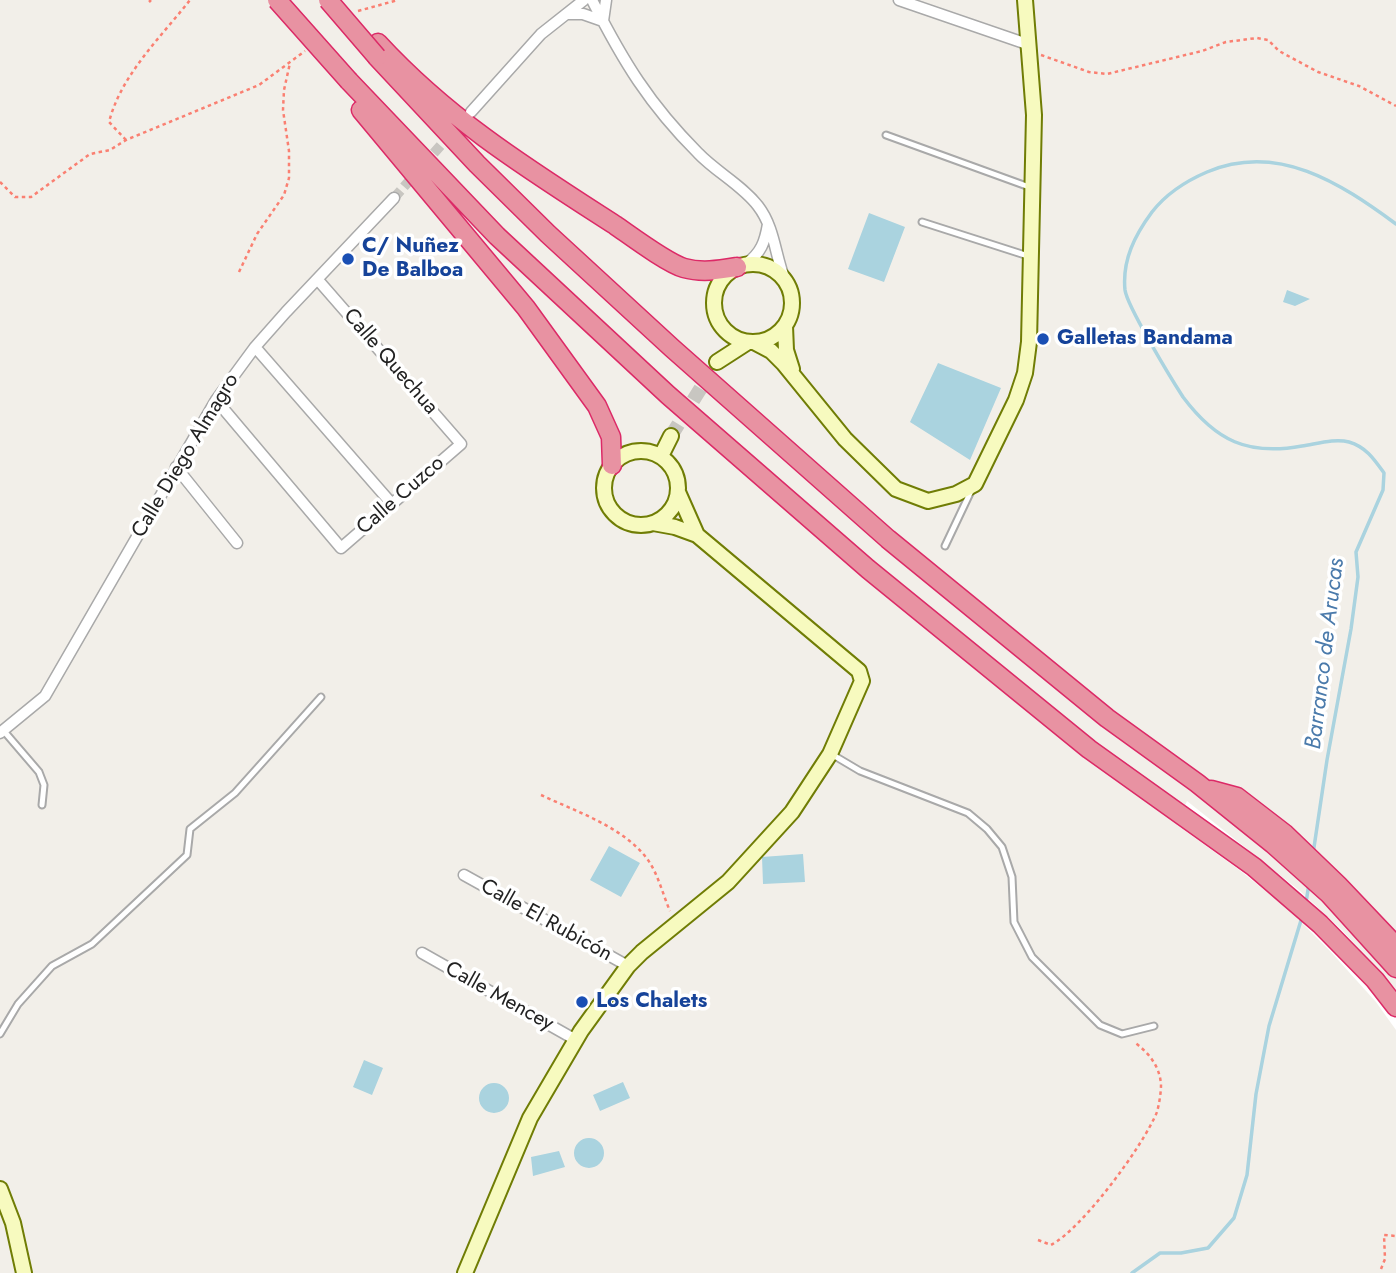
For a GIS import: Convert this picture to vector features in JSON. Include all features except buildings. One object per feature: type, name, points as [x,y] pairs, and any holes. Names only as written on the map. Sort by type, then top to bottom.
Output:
[{"type":"highway","points":[[277,0],[526,308],[589,395],[611,437],[612,465]]},
{"type":"highway","points":[[329,0],[377,50],[477,164],[548,234],[772,438],[888,539],[1107,718],[1199,785],[1273,844],[1329,894],[1396,968]]},
{"type":"highway","points":[[377,50],[467,127],[513,160],[682,267],[712,272],[742,266]]},
{"type":"highway","points":[[345,84],[497,236],[668,395],[931,622],[1089,749],[1254,867],[1320,924],[1375,980],[1396,1007]]},
{"type":"highway","points":[[1199,785],[1237,797],[1285,834],[1396,946]]},
{"type":"street","points":[[471,112],[541,34],[584,0]]},
{"type":"street","points":[[592,0],[644,92],[668,123],[701,157],[759,207],[774,238],[776,259],[791,291],[793,303],[785,326],[776,335],[751,342],[717,362],[722,327]]},
{"type":"street","points":[[603,21],[606,0]]},
{"type":"street","points":[[899,0],[1028,47]]},
{"type":"street","points":[[768,224],[765,243],[757,256],[727,274],[715,293],[714,305],[722,327],[729,334],[771,351],[793,373],[845,439],[896,489],[929,501],[956,494],[975,484],[1016,400],[1025,373],[1030,342],[1034,115],[1025,0]]},
{"type":"street","points":[[567,14],[603,21]]},
{"type":"street","name":"Calle Diego Almagro","points":[[2,732],[45,696],[216,400],[255,348],[394,198]]},
{"type":"street","points":[[742,266],[768,267],[785,280]]},
{"type":"street","name":"Calle Quechua","points":[[318,280],[461,444]]},
{"type":"street","points":[[785,326],[786,350],[793,373]]},
{"type":"street","points":[[255,348],[392,504]]},
{"type":"street","name":"Calle Cuzco","points":[[216,400],[341,548],[461,444]]},
{"type":"street","points":[[662,456],[671,436]]},
{"type":"street","points":[[466,1273],[530,1118],[576,1040],[628,966],[728,882],[792,811],[830,754],[858,694],[862,681],[859,671],[697,536],[675,527],[653,523],[642,525],[619,518],[611,509],[604,487],[606,475],[612,465],[629,452],[640,450],[662,456],[675,472],[678,492],[697,536]]},
{"type":"street","points":[[176,467],[237,543]]},
{"type":"street","points":[[653,523],[670,511],[678,492]]},
{"type":"street","name":"Calle El Rubicón","points":[[464,875],[628,966]]},
{"type":"street","name":"Calle Mencey","points":[[422,953],[576,1040]]},
{"type":"street","points":[[0,1189],[13,1223],[24,1273]]},
{"type":"lane","points":[[886,135],[1032,188]]},
{"type":"lane","points":[[922,222],[1031,257]]},
{"type":"lane","points":[[945,546],[975,484]]},
{"type":"lane","points":[[0,1034],[18,1004],[52,965],[92,944],[187,855],[190,829],[235,793],[321,697]]},
{"type":"lane","points":[[2,732],[39,772],[44,785],[42,805]]},
{"type":"lane","points":[[830,754],[860,771],[968,813],[987,829],[1002,847],[1012,877],[1014,922],[1032,957],[1100,1025],[1122,1034],[1154,1026]]},
{"type":"path","points":[[126,140],[109,122],[112,110],[128,78],[190,0]]},
{"type":"path","points":[[349,18],[359,10],[398,0]]},
{"type":"path","points":[[1028,47],[1089,72],[1107,74],[1202,51],[1226,42],[1257,38],[1268,40],[1279,51],[1318,72],[1359,86],[1396,106]]},
{"type":"path","points":[[0,182],[15,197],[30,197],[90,154],[110,150],[126,140],[259,85],[314,49]]},
{"type":"path","points":[[239,272],[257,234],[284,195],[289,178],[289,151],[283,110],[290,63]]},
{"type":"path","points":[[541,795],[611,829],[636,845],[650,863],[676,924]]},
{"type":"path","points":[[1038,1240],[1051,1245],[1064,1238],[1110,1185],[1157,1110],[1161,1085],[1156,1063],[1143,1048],[1122,1034]]},
{"type":"path","points":[[1381,1269],[1384,1259],[1384,1235],[1396,1236]]},
{"type":"water","points":[[869,213],[905,227],[884,282],[848,269]]},
{"type":"water","points":[[1287,290],[1310,299],[1295,306],[1283,302]]},
{"type":"water","points":[[938,363],[1001,388],[970,460],[910,422]]},
{"type":"water","points":[[609,846],[640,863],[621,897],[590,880]]},
{"type":"water","points":[[803,854],[805,882],[763,884],[762,857]]},
{"type":"water","points":[[364,1060],[383,1068],[372,1095],[353,1087]]},
{"type":"water","points":[[623,1082],[630,1098],[600,1111],[593,1095]]},
{"type":"water","points":[[494,1083],[500,1084],[508,1092],[508,1104],[500,1112],[494,1113],[488,1112],[480,1104],[479,1098],[480,1092],[488,1084]]},
{"type":"water","points":[[589,1138],[600,1142],[604,1153],[600,1164],[589,1168],[578,1164],[574,1153],[578,1142]]},
{"type":"water","points":[[559,1151],[565,1167],[533,1176],[531,1157]]},
{"type":"pier","points":[[1187,801],[1300,891],[1342,930],[1396,991],[1396,1030],[1376,1002],[1287,908],[1177,825]]},
{"type":"waterway","name":"Barranco de Arucas","points":[[1313,854],[1351,629],[1358,577],[1356,552],[1383,490],[1384,473],[1365,450],[1349,442],[1332,441],[1283,449],[1265,449],[1235,442],[1208,425],[1183,397],[1141,326],[1125,290],[1126,268],[1131,248],[1140,230],[1164,199],[1199,176],[1233,164],[1283,164],[1307,171],[1353,194],[1396,224]]},
{"type":"waterway","name":"Barranco de Arucas","points":[[1306,903],[1309,883]]},
{"type":"waterway","name":"Barranco de Arucas","points":[[1132,1273],[1160,1253],[1181,1253],[1208,1248],[1234,1218],[1247,1175],[1256,1094],[1269,1026],[1302,917]]},
{"type":"tunnel","points":[[394,198],[466,117]]},
{"type":"tunnel","points":[[671,436],[717,362]]},
{"type":"place","name":"C/ Nuñez De Balboa","points":[[348,259]]},
{"type":"place","name":"Galletas Bandama","points":[[1043,339]]},
{"type":"place","name":"Los Chalets","points":[[582,1002]]}]
